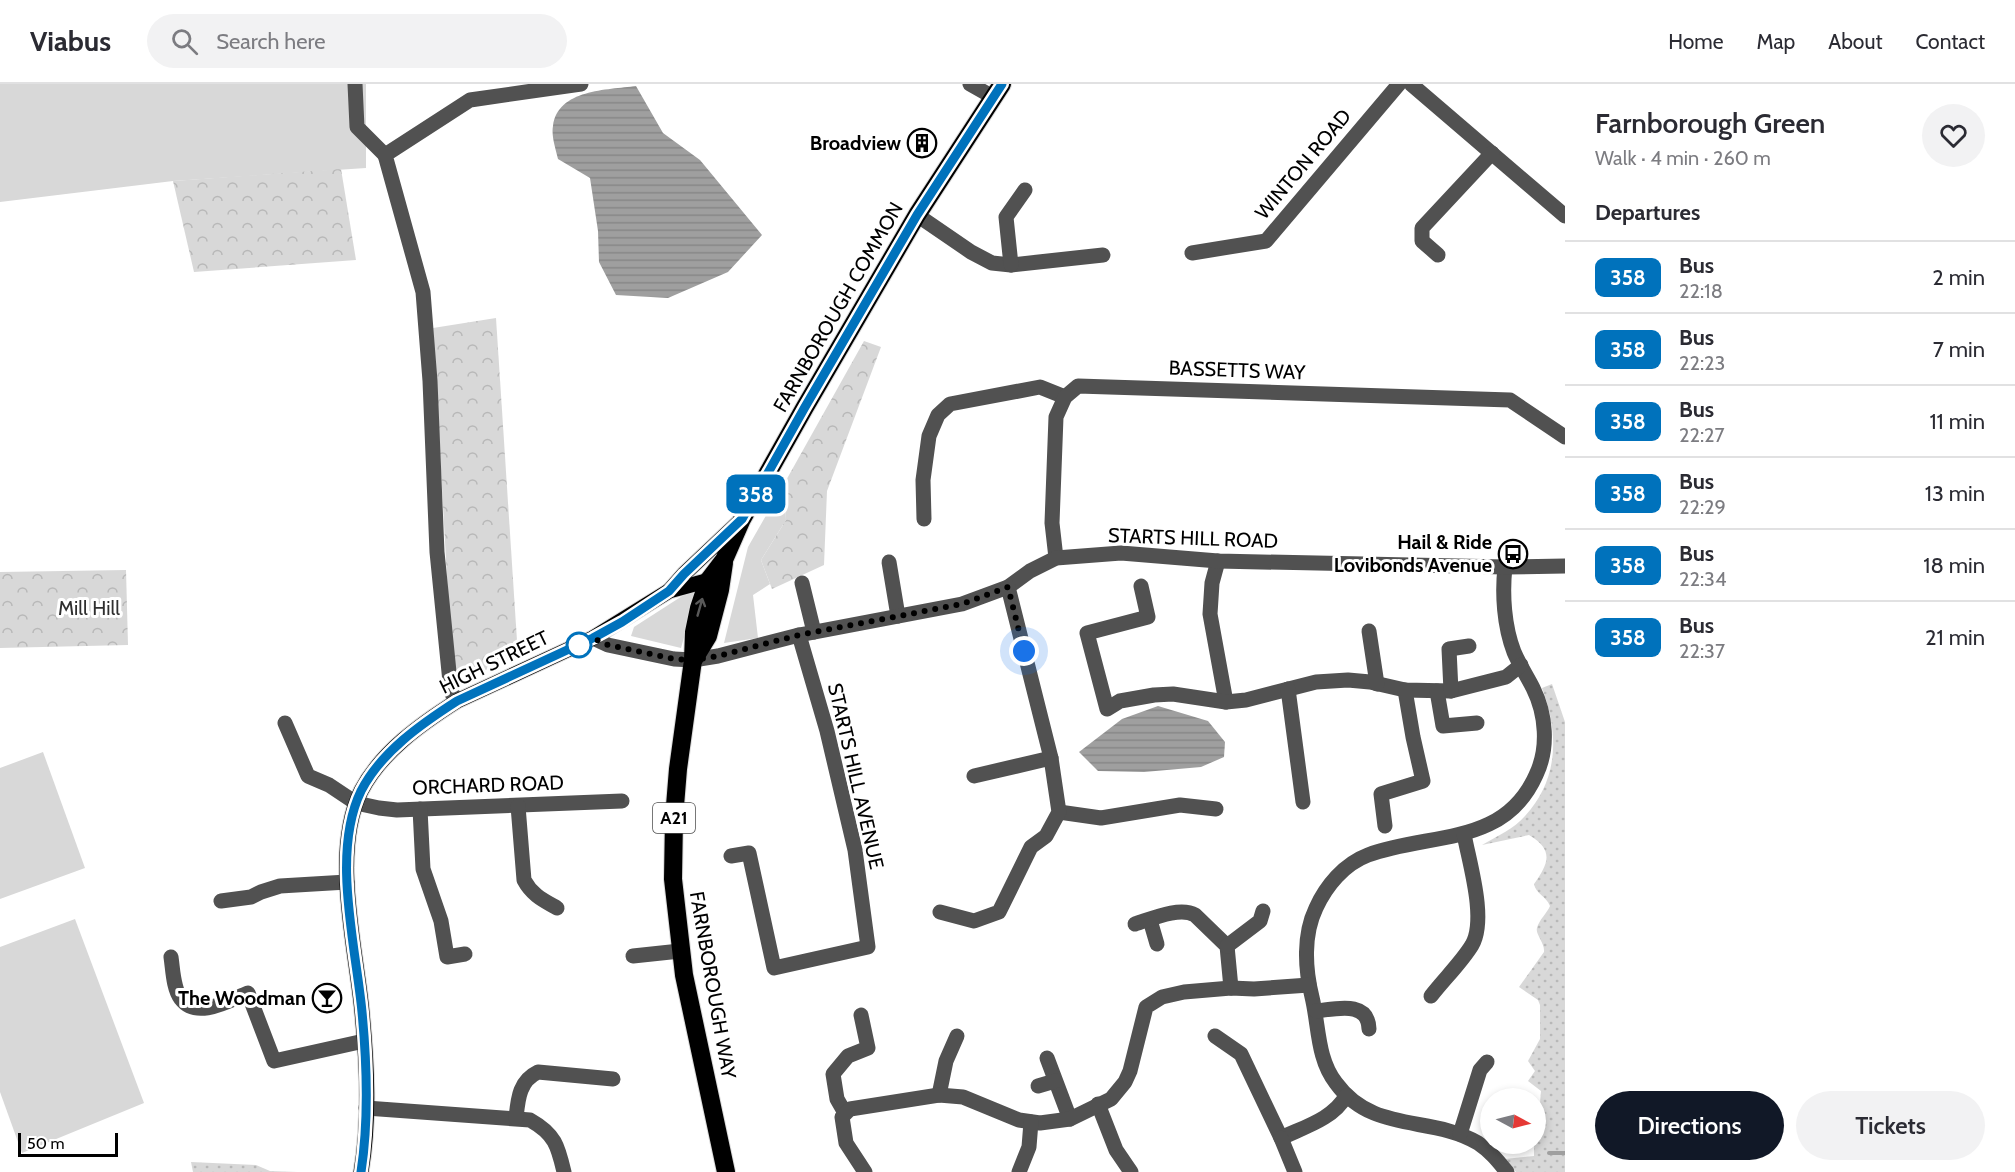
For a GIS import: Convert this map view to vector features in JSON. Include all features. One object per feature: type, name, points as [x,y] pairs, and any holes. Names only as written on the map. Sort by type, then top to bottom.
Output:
[{"type":"highway","name":"FARNBOROUGH COMMON","points":[[693,660],[694,632],[742,519],[917,215],[998,91]]},
{"type":"highway","name":"FARNBOROUGH WAY","points":[[693,660],[678,769],[672,842],[674,902],[680,951],[726,1172]]},
{"type":"main road","name":"HIGH STREET","points":[[669,591],[742,519]]},
{"type":"main road","name":"HIGH STREET","points":[[361,1172],[366,1108],[364,1041],[347,882],[351,823],[356,803],[368,780],[382,760],[420,727],[457,701],[593,638],[669,591],[695,583],[718,572]]},
{"type":"street","points":[[355,84],[357,127],[385,155],[423,292],[430,381],[437,552],[451,692],[457,701]]},
{"type":"street","points":[[385,155],[470,100],[581,84]]},
{"type":"street","points":[[970,84],[998,91]]},
{"type":"street","name":"WINTON ROAD","points":[[1192,253],[1266,241],[1399,84]]},
{"type":"street","points":[[1411,84],[1565,216]]},
{"type":"street","points":[[1438,255],[1422,241],[1422,228],[1492,153]]},
{"type":"street","points":[[1011,265],[1006,217],[1025,190]]},
{"type":"street","points":[[917,215],[971,252],[992,263],[1011,265],[1103,255]]},
{"type":"street","name":"BASSETTS WAY","points":[[1065,397],[1078,386],[1510,400],[1565,437]]},
{"type":"street","points":[[924,519],[923,480],[929,436],[938,415],[950,404],[1040,387],[1065,397],[1056,417],[1052,523],[1056,558]]},
{"type":"street","name":"STARTS HILL ROAD","points":[[693,660],[806,634],[962,604],[1008,587],[1030,570],[1056,558],[1121,553],[1218,561],[1505,567],[1565,566]]},
{"type":"street","points":[[1218,561],[1212,583],[1210,614],[1226,702]]},
{"type":"street","points":[[889,562],[898,616]]},
{"type":"street","points":[[1505,567],[1505,615],[1509,635],[1542,709],[1544,734],[1536,776],[1514,807],[1493,823],[1464,834],[1367,856],[1338,875],[1319,901],[1308,929],[1309,985],[1316,1011],[1321,1048],[1326,1066],[1346,1096],[1356,1105],[1379,1116],[1460,1134],[1492,1153],[1506,1172]]},
{"type":"street","points":[[802,583],[806,634]]},
{"type":"street","points":[[1141,586],[1148,617],[1087,633],[1107,709],[1120,701],[1154,695],[1173,694],[1226,702],[1246,700],[1316,682],[1348,680],[1405,690],[1444,691],[1506,677],[1521,665]]},
{"type":"street","points":[[940,912],[974,921],[999,912],[1031,847],[1046,836],[1059,812],[1052,758],[1008,587]]},
{"type":"street","points":[[1369,631],[1377,684]]},
{"type":"street","name":"STARTS HILL AVENUE","points":[[731,856],[749,853],[774,968],[868,947],[855,850],[806,634]]},
{"type":"street","points":[[593,638],[608,645],[674,659],[693,660]]},
{"type":"street","points":[[1469,646],[1449,650],[1443,726],[1477,723]]},
{"type":"street","points":[[1288,689],[1303,802]]},
{"type":"street","points":[[1385,826],[1381,794],[1423,781],[1405,690]]},
{"type":"street","points":[[285,723],[308,776],[329,785],[356,803]]},
{"type":"street","points":[[974,776],[1052,758]]},
{"type":"street","name":"ORCHARD ROAD","points":[[356,803],[379,808],[420,808],[622,801]]},
{"type":"street","points":[[1059,812],[1101,818],[1180,805],[1216,809]]},
{"type":"street","points":[[518,806],[524,880],[529,890],[557,908]]},
{"type":"street","points":[[420,808],[423,869],[441,921],[447,957],[465,954]]},
{"type":"street","points":[[1431,996],[1472,945],[1477,929],[1478,907],[1464,834]]},
{"type":"street","points":[[221,901],[251,897],[280,886],[347,882]]},
{"type":"street","points":[[1157,944],[1142,922],[1180,911],[1190,912],[1227,946],[1231,988]]},
{"type":"street","points":[[1227,946],[1260,921],[1263,911]]},
{"type":"street","points":[[633,956],[680,951]]},
{"type":"street","points":[[171,957],[175,982],[181,998],[187,1003],[209,1008],[248,993],[274,1061],[364,1041]]},
{"type":"street","points":[[847,1111],[939,1095],[963,1097],[1019,1120],[1031,1122],[1070,1119],[1111,1099],[1125,1082],[1130,1071],[1146,1007],[1162,997],[1231,988],[1254,989],[1309,985]]},
{"type":"street","points":[[1316,1011],[1352,1008],[1365,1015],[1369,1029]]},
{"type":"street","points":[[847,1111],[837,1099],[833,1074],[848,1056],[868,1048],[861,1015]]},
{"type":"street","points":[[939,1095],[946,1061],[957,1036]]},
{"type":"street","points":[[1215,1036],[1241,1054],[1295,1172]]},
{"type":"street","points":[[1047,1058],[1070,1119]]},
{"type":"street","points":[[1460,1134],[1480,1070],[1487,1062]]},
{"type":"street","points":[[516,1118],[518,1098],[524,1083],[529,1076],[538,1072],[613,1079]]},
{"type":"street","points":[[1038,1086],[1055,1081]]},
{"type":"street","points":[[1281,1138],[1326,1117],[1336,1110],[1346,1096]]},
{"type":"street","points":[[1098,1104],[1116,1150],[1131,1172]]},
{"type":"street","points":[[366,1108],[530,1120],[540,1125],[553,1137],[564,1172]]},
{"type":"street","points":[[847,1111],[842,1121],[846,1143],[850,1153],[865,1172]]},
{"type":"street","points":[[1019,1172],[1029,1147],[1031,1122]]},
{"type":"green space","points":[[0,84],[366,84],[366,168],[173,181],[0,202]]},
{"type":"green space","points":[[341,169],[356,260],[194,272],[173,181]]},
{"type":"green space","points":[[496,318],[518,656],[453,684],[433,328]]},
{"type":"green space","points":[[864,341],[881,347],[827,491],[824,565],[772,589],[761,560],[786,520],[784,484]]},
{"type":"green space","points":[[784,484],[786,520],[761,560],[770,584],[753,595],[758,638],[724,643],[748,547]]},
{"type":"green space","name":"Mill Hill","points":[[126,570],[128,645],[0,648],[0,572]]},
{"type":"green space","points":[[690,591],[696,595],[681,648],[631,636],[634,627]]},
{"type":"green space","points":[[1552,684],[1565,722],[1565,1172],[1516,1172],[1505,1159],[1546,1154],[1546,1088],[1537,1088],[1528,1081],[1535,1071],[1528,1061],[1540,1039],[1540,1005],[1538,1000],[1519,987],[1544,952],[1537,928],[1550,906],[1534,884],[1546,863],[1546,852],[1529,835],[1482,845],[1521,821],[1544,787],[1553,755],[1553,739],[1548,705],[1542,688]]},
{"type":"green space","points":[[43,752],[85,868],[0,899],[0,768]]},
{"type":"green space","points":[[75,919],[144,1103],[22,1153],[0,1092],[0,947]]},
{"type":"green space","points":[[191,1162],[256,1165],[270,1171],[297,1172],[193,1172]]},
{"type":"shaded area","points":[[636,86],[663,133],[700,160],[762,235],[728,272],[668,298],[616,295],[599,262],[598,231],[590,178],[558,159],[553,138],[553,126],[557,114],[574,98],[598,91]]},
{"type":"shaded area","points":[[1158,706],[1208,721],[1225,742],[1224,757],[1201,767],[1144,772],[1098,771],[1079,752],[1122,719]]},
{"type":"waterway","points":[[1549,1153],[1565,1153]]},
{"type":"bus line","name":"358","points":[[361,1172],[366,1108],[364,1041],[347,882],[351,823],[362,790],[382,760],[400,742],[438,713],[457,701],[593,638],[622,622],[669,591],[742,519],[917,215],[1002,84]]},
{"type":"place","name":"Broadview","points":[[922,143]]},
{"type":"place","name":"Hail & Ride Lovibonds Avenue","points":[[1513,554]]},
{"type":"place","name":"The Woodman","points":[[327,998]]},
{"type":"route","points":[[579,645],[574,648],[593,638],[608,645],[674,659],[693,660],[718,656],[799,635],[962,604],[1008,587],[1024,651]]}]
